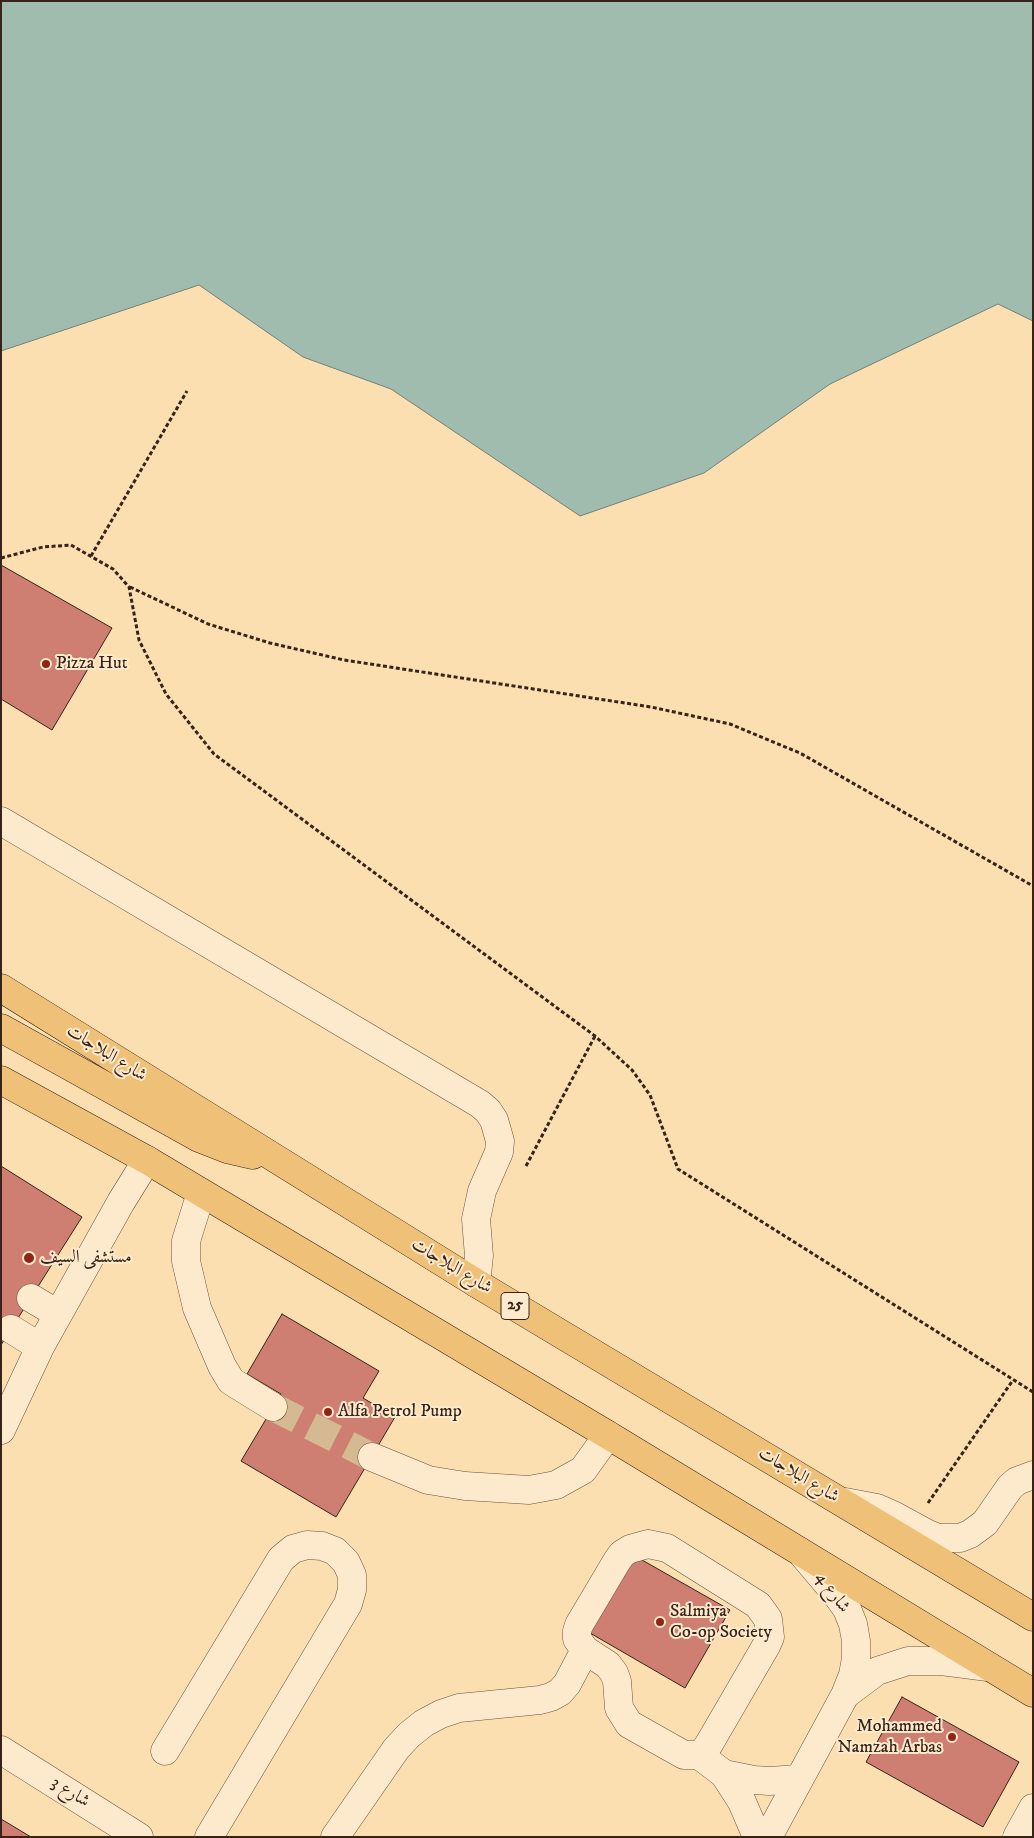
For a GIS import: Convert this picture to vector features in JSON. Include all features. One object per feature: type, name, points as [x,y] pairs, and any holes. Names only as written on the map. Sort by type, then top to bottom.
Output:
[{"type":"main road","name":"شارع البلاجات","points":[[1,988],[476,1283],[1033,1617]]},
{"type":"main road","points":[[1,1028],[199,1138],[227,1149],[277,1160]]},
{"type":"main road","points":[[1,1080],[147,1160],[608,1435],[1033,1693]]},
{"type":"street","points":[[1,821],[480,1104],[488,1112],[496,1125],[500,1141],[500,1152],[482,1191],[478,1205],[476,1219],[479,1256],[476,1283]]},
{"type":"street","points":[[2,1426],[40,1346],[121,1202],[147,1160]]},
{"type":"street","points":[[201,1193],[186,1241],[186,1261],[197,1308],[222,1366],[231,1381],[273,1407]]},
{"type":"street","points":[[31,1298],[58,1314]]},
{"type":"street","points":[[12,1329],[40,1346]]},
{"type":"street","points":[[372,1457],[428,1480],[465,1486],[528,1490],[556,1485],[583,1470],[608,1435]]},
{"type":"street","points":[[838,1501],[858,1503],[877,1508],[928,1534],[938,1538],[954,1539],[970,1534],[978,1529],[992,1516],[1016,1480],[1033,1475]]},
{"type":"street","points":[[165,1752],[282,1559],[293,1550],[307,1545],[322,1546],[335,1551],[346,1562],[352,1575],[352,1590],[348,1604],[209,1837]]},
{"type":"street","points":[[639,1545],[658,1545],[667,1548],[758,1605],[768,1619],[770,1637],[766,1646],[709,1744],[699,1755],[684,1755],[629,1724],[619,1708],[619,1690],[614,1673],[608,1665],[585,1650],[577,1639],[579,1625],[617,1561],[622,1554],[639,1545]]},
{"type":"street","name":"شارع 4","points":[[768,1837],[844,1695],[853,1675],[856,1658],[853,1624],[847,1609],[801,1553]]},
{"type":"street","points":[[335,1837],[396,1749],[424,1723],[441,1714],[459,1708],[540,1700],[551,1697],[560,1692],[567,1684],[585,1650]]},
{"type":"street","name":"شارع 4","points":[[844,1695],[877,1671],[908,1661],[924,1660],[988,1667]]},
{"type":"street","name":"شارع 3","points":[[1,1750],[139,1837]]},
{"type":"street","points":[[699,1755],[724,1774],[742,1802],[757,1837]]},
{"type":"street","points":[[724,1774],[761,1780],[799,1779]]},
{"type":"street","points":[[1017,1837],[1033,1808]]},
{"type":"path","points":[[91,556],[188,391]]},
{"type":"path","points":[[1,558],[43,547],[71,545],[113,569],[129,587],[208,624],[270,644],[344,660],[651,707],[730,724],[800,753],[1033,886]]},
{"type":"path","points":[[129,587],[139,640],[166,694],[214,754],[594,1036],[632,1070],[650,1095],[678,1169],[1033,1392]]},
{"type":"path","points":[[525,1168],[594,1036]]},
{"type":"path","points":[[912,1526],[1014,1380]]},
{"type":"shaded area","points":[[1,1],[1033,1],[1033,321],[998,304],[830,384],[704,473],[580,516],[391,389],[303,357],[199,285],[1,351]]},
{"type":"building","name":"Pizza Hut","points":[[1,565],[112,628],[52,730],[1,699]]},
{"type":"building","name":"مستشفى السيف","points":[[1,1166],[82,1217],[1,1345]]},
{"type":"building","name":"Alfa Petrol Pump","points":[[282,1314],[379,1371],[363,1398],[395,1417],[336,1517],[241,1461],[281,1394],[247,1374]]},
{"type":"building","name":"Salmiya Co-op Society","points":[[635,1556],[730,1610],[685,1688],[590,1633]]},
{"type":"building","points":[[902,1697],[1019,1762],[983,1827],[866,1762]]},
{"type":"building","points":[[1,1819],[31,1837],[1,1837]]},
{"type":"tunnel","points":[[273,1407],[372,1457]]},
{"type":"place","name":"Pizza Hut","points":[[46,664]]},
{"type":"place","name":"مستشفى السيف","points":[[29,1258]]},
{"type":"place","name":"Alfa Petrol Pump","points":[[328,1412]]},
{"type":"place","name":"Salmiya Co-op Society","points":[[660,1622]]},
{"type":"place","name":"Mohammed Namzah Arbas","points":[[952,1737]]}]
